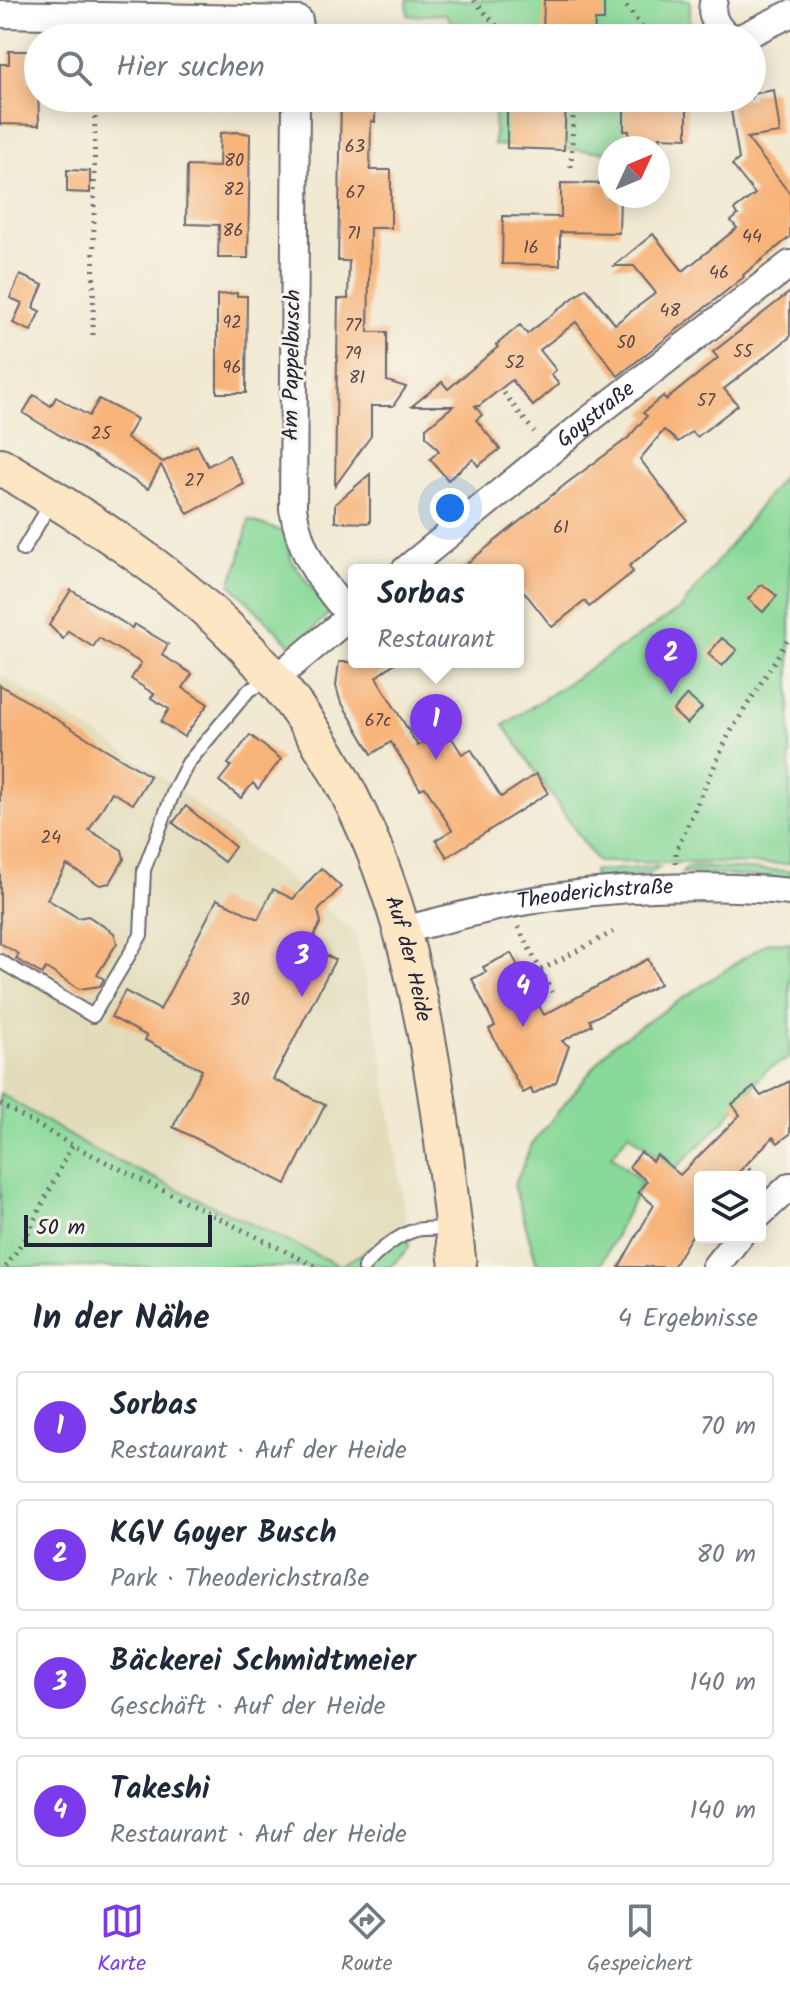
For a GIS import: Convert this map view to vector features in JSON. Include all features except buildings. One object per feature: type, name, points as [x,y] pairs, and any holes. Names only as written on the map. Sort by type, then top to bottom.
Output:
[{"type":"main road","name":"Auf der Heide","points":[[0,466],[154,566],[234,635],[301,711],[333,762],[380,863],[403,930],[422,1008],[435,1084],[458,1267]]},
{"type":"street","points":[[714,0],[712,15],[717,24]]},
{"type":"street","points":[[758,24],[775,12]]},
{"type":"street","points":[[0,14],[299,19]]},
{"type":"street","name":"Am Pappelbusch","points":[[296,112],[293,509],[298,535],[309,562],[323,585],[348,610]]},
{"type":"street","name":"Goystraße","points":[[412,564],[790,264]]},
{"type":"street","points":[[275,679],[348,617]]},
{"type":"street","name":"Theoderichstraße","points":[[403,930],[507,905],[570,896],[654,889],[790,892]]},
{"type":"street","points":[[766,1208],[790,1186]]},
{"type":"street","points":[[715,1267],[734,1243]]},
{"type":"lane","points":[[23,550],[53,499]]},
{"type":"lane","points":[[0,961],[93,1016],[141,935],[144,870],[175,788],[188,763],[249,690],[275,679]]},
{"type":"lane","points":[[364,1267],[405,1235],[417,1230],[454,1228]]},
{"type":"path","points":[[474,0],[495,24]]},
{"type":"path","points":[[622,0],[639,24]]},
{"type":"path","points":[[93,335],[95,112]]},
{"type":"path","points":[[571,167],[573,112]]},
{"type":"path","points":[[504,393],[550,452]]},
{"type":"path","points":[[676,863],[676,851],[728,736],[790,636]]},
{"type":"path","points":[[507,905],[552,992]]},
{"type":"path","points":[[541,970],[613,932]]},
{"type":"path","points":[[0,1104],[72,1145],[317,1267]]},
{"type":"path","points":[[6,1267],[28,1233],[72,1145]]},
{"type":"path","points":[[749,1168],[752,1171]]},
{"type":"shaded area","points":[[0,674],[157,773],[354,932],[382,1057],[407,1227],[341,1266],[88,1147],[0,1093]]},
{"type":"green space","points":[[407,0],[690,0],[690,24],[453,24],[446,14],[408,16]]},
{"type":"green space","points":[[495,112],[649,112],[629,136],[598,136],[598,151],[494,145]]},
{"type":"green space","points":[[790,467],[790,864],[597,862],[504,725],[681,608]]},
{"type":"green space","points":[[249,520],[284,532],[292,561],[330,612],[294,648],[230,584]]},
{"type":"green space","points":[[660,867],[650,874],[594,878],[593,871]]},
{"type":"green space","points":[[687,867],[790,871],[790,878],[682,873]]},
{"type":"green space","points":[[768,942],[790,943],[790,1058],[766,1070],[726,1119],[674,1170],[629,1133],[612,1156],[642,1182],[600,1267],[538,1267],[514,1186],[532,1144],[612,1045]]},
{"type":"green space","points":[[0,1093],[88,1147],[340,1266],[407,1227],[409,1248],[390,1267],[0,1267]]},
{"type":"place","name":"KGV Goyer Busch","points":[[671,694]]},
{"type":"place","name":"Sorbas","points":[[436,760]]},
{"type":"place","name":"Bäckerei Schmidtmeier","points":[[302,997]]},
{"type":"place","name":"Takeshi","points":[[523,1027]]}]
